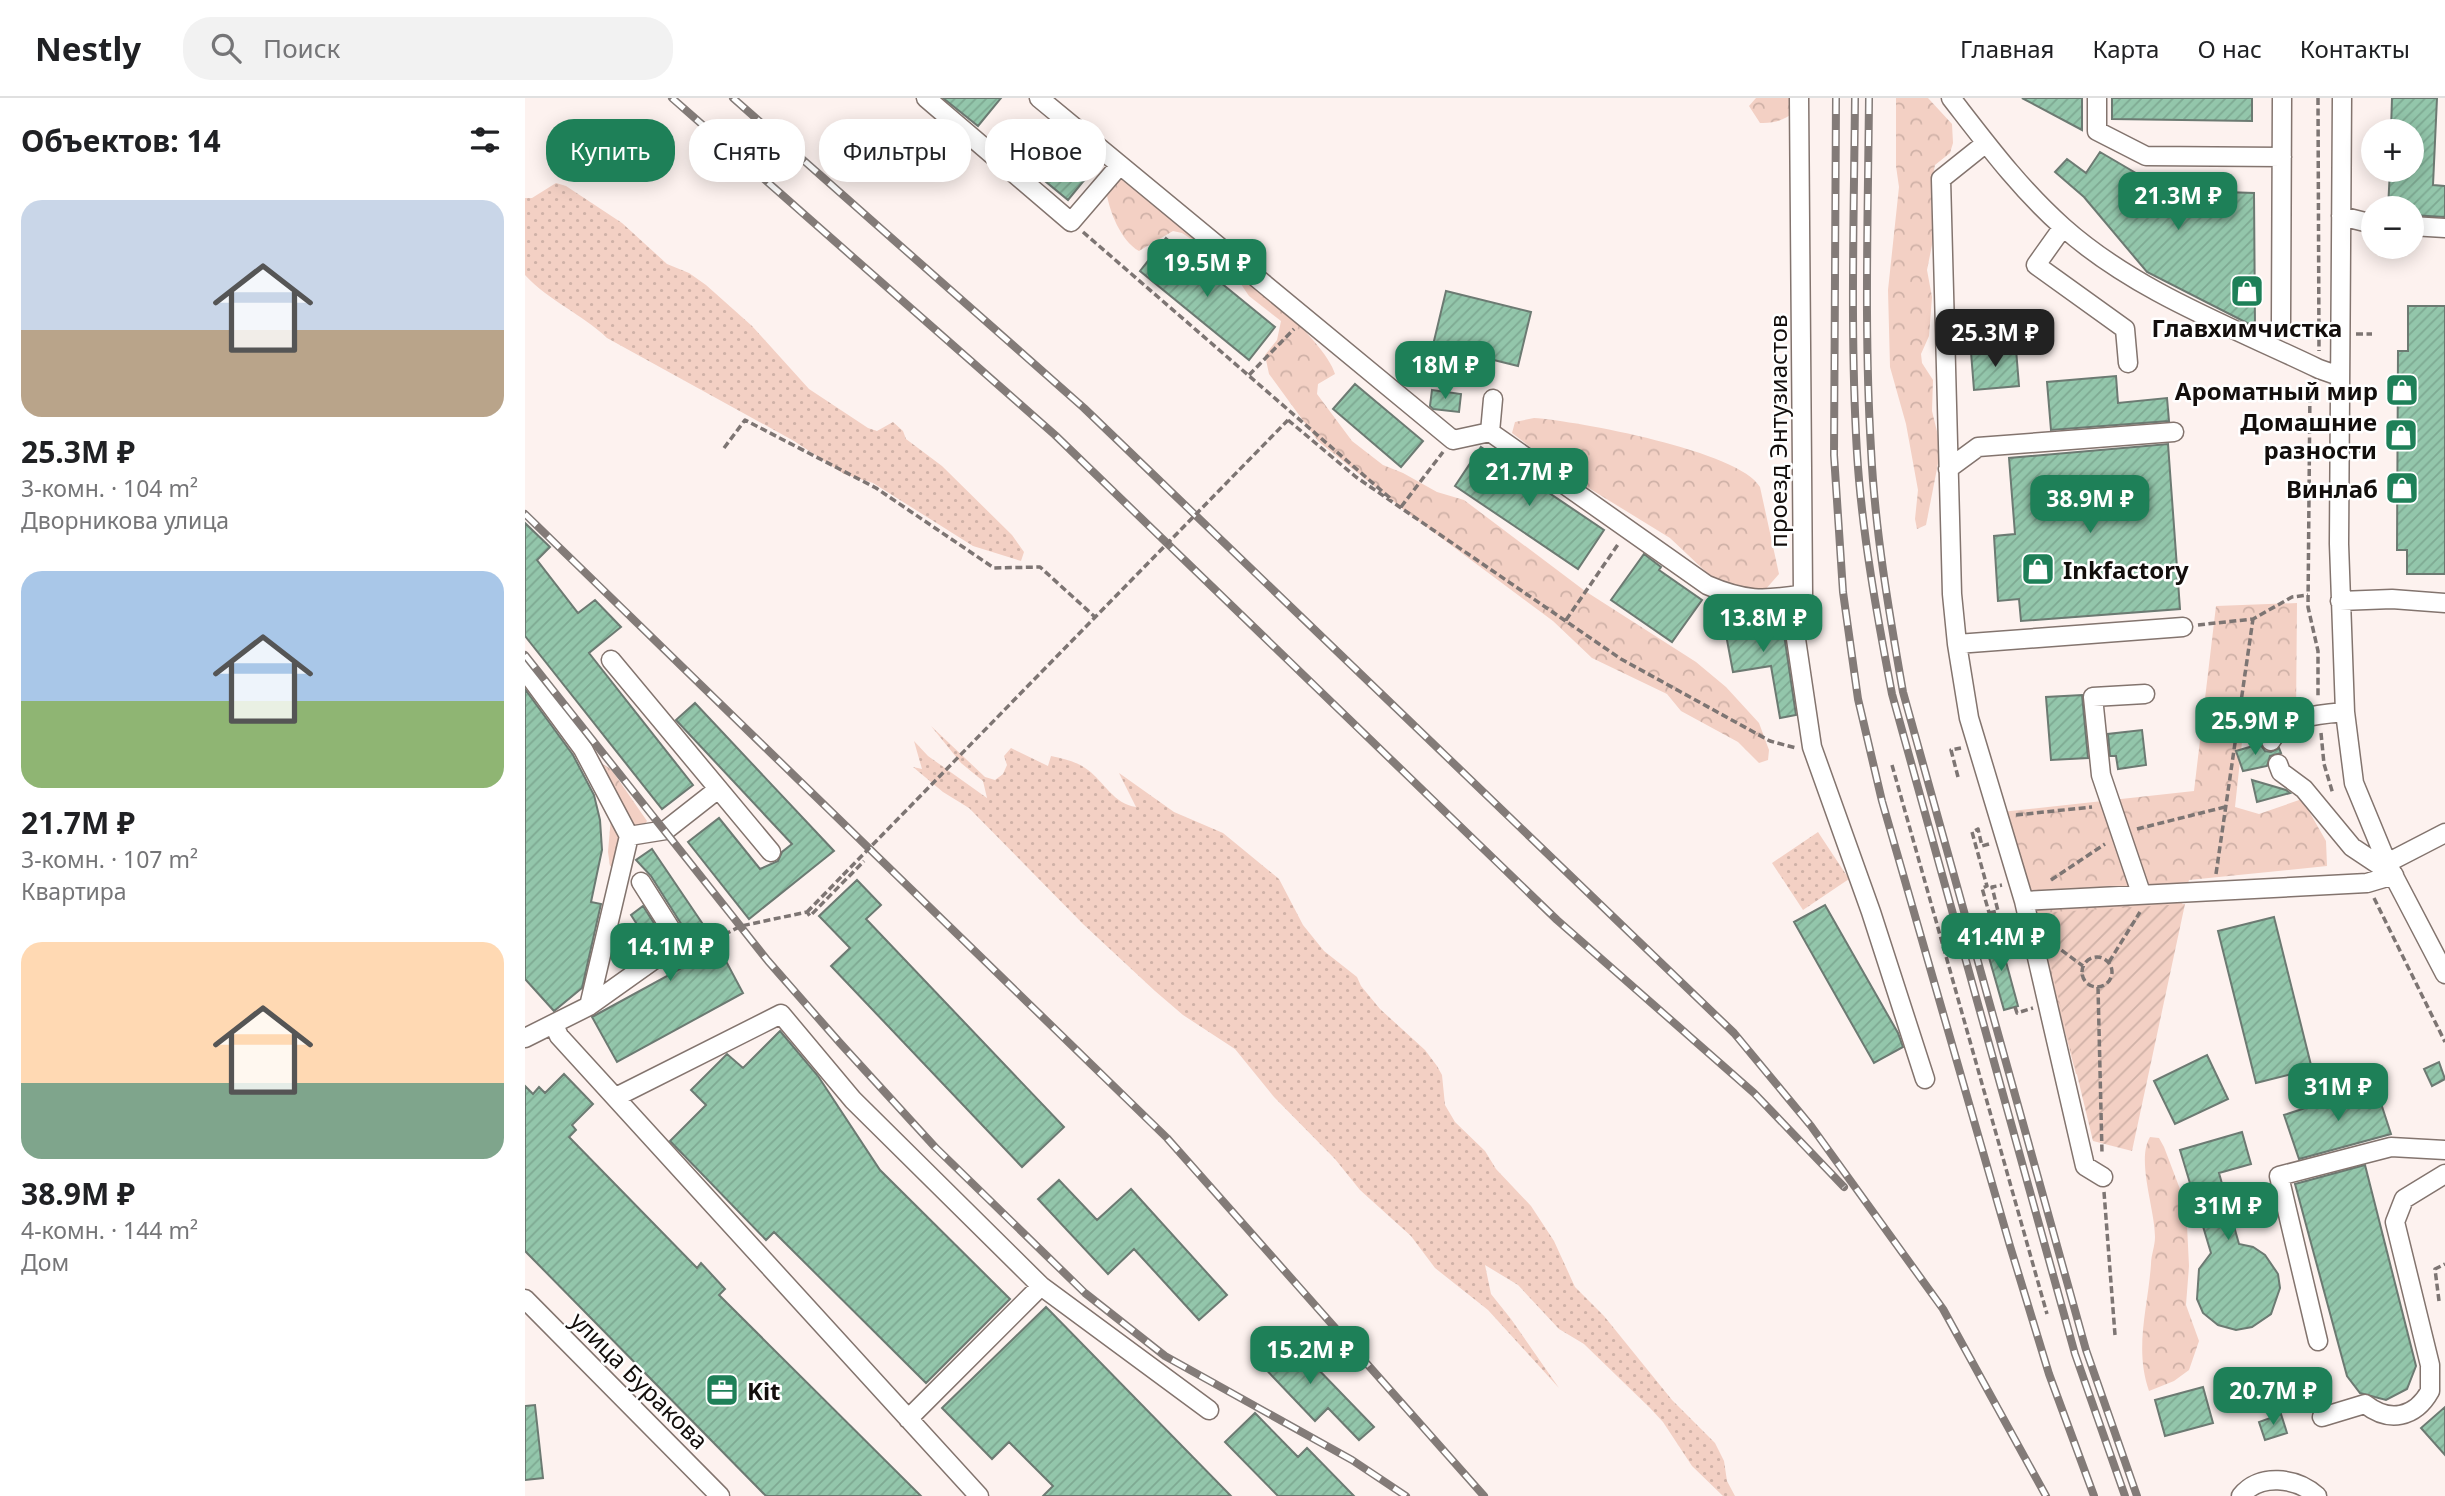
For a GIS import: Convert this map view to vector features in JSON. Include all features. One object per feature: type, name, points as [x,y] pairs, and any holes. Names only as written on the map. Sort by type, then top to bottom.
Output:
[{"type":"street","points":[[926,98],[1071,222],[1120,165]]},
{"type":"street","points":[[1039,98],[1453,440],[1490,432],[1707,585],[1735,597],[1768,600],[1803,594]]},
{"type":"street","name":"проезд Энтузиастов","points":[[1799,98],[1803,594],[1797,639],[1812,747],[1871,912],[1925,1079]]},
{"type":"street","points":[[1951,98],[2017,183],[2063,227],[2143,284],[2319,369],[2339,376]]},
{"type":"street","points":[[2097,98],[2097,131],[2146,156],[2282,157]]},
{"type":"street","points":[[2281,98],[2281,322]]},
{"type":"street","points":[[2342,98],[2340,601],[2345,712],[2354,783],[2391,869],[2445,974]]},
{"type":"street","points":[[1986,143],[1941,179],[1952,594],[1957,644],[1969,718],[2031,928],[2085,1166],[2103,1177]]},
{"type":"street","points":[[2341,216],[2361,221]]},
{"type":"street","points":[[2063,227],[2036,265],[2125,329],[2128,363]]},
{"type":"street","points":[[2424,227],[2445,228]]},
{"type":"street","points":[[1490,432],[1493,399]]},
{"type":"street","points":[[1948,469],[1978,447],[2174,432]]},
{"type":"street","points":[[2340,601],[2392,599],[2445,603]]},
{"type":"street","points":[[1957,644],[2183,627]]},
{"type":"street","points":[[611,660],[771,852]]},
{"type":"street","points":[[525,670],[583,749],[629,836],[589,1006]]},
{"type":"street","points":[[2145,694],[2093,697],[2101,775],[2146,893]]},
{"type":"street","points":[[2271,741],[2277,732],[2298,719],[2345,712]]},
{"type":"street","points":[[2278,764],[2281,772],[2304,789],[2352,846],[2391,869]]},
{"type":"street","points":[[629,836],[666,830],[717,790]]},
{"type":"street","points":[[2024,901],[2367,883],[2445,833]]},
{"type":"street","points":[[525,1038],[557,1030],[680,942],[641,882]]},
{"type":"street","points":[[616,1097],[781,1014],[853,1100],[1041,1286],[1209,1410]]},
{"type":"street","points":[[557,1030],[979,1496]]},
{"type":"street","points":[[2318,1341],[2279,1176],[2391,1147],[2445,1150]]},
{"type":"street","points":[[2322,1417],[2365,1404],[2388,1416],[2401,1416],[2414,1411],[2430,1391],[2430,1365],[2395,1222],[2404,1199],[2445,1174]]},
{"type":"street","points":[[908,1419],[1041,1286]]},
{"type":"street","name":"улица Буракова","points":[[525,1299],[720,1496]]},
{"type":"street","points":[[2241,1496],[2249,1486],[2275,1479],[2308,1488],[2317,1496]]},
{"type":"path","points":[[1071,222],[1401,507]]},
{"type":"path","points":[[1249,375],[1305,318]]},
{"type":"path","points":[[724,448],[745,420],[876,488],[994,568],[1040,567],[1095,617]]},
{"type":"path","points":[[864,861],[810,916],[807,912],[1288,420],[1356,477],[1621,659],[1770,741],[1799,748],[1812,747]]},
{"type":"path","points":[[1401,507],[1453,440]]},
{"type":"path","points":[[1566,621],[1628,530]]},
{"type":"path","points":[[2183,627],[2253,620],[2293,597],[2308,595]]},
{"type":"path","points":[[2214,890],[2253,620]]},
{"type":"path","points":[[1951,750],[1958,777]]},
{"type":"path","points":[[1892,765],[2047,1314]]},
{"type":"path","points":[[1997,816],[2112,804]]},
{"type":"path","points":[[2196,814],[2225,807]]},
{"type":"path","points":[[1972,832],[1987,886],[1982,888],[1996,936]]},
{"type":"path","points":[[1990,913],[1998,911],[1992,887]]},
{"type":"path","points":[[2083,965],[2084,981],[2098,987],[2107,984],[2112,975],[2109,962],[2146,893]]},
{"type":"path","points":[[2031,928],[2083,965]]},
{"type":"path","points":[[2389,932],[2445,1042]]},
{"type":"path","points":[[2083,965],[2095,957],[2109,962]]},
{"type":"path","points":[[2098,987],[2103,1177],[2115,1335]]},
{"type":"path","points":[[2015,1007],[2017,1013],[2031,1009]]},
{"type":"path","points":[[2439,1301],[2435,1269],[2445,1264]]},
{"type":"green space","points":[[1756,98],[1810,98],[1793,113],[1776,122],[1760,123],[1749,106]]},
{"type":"green space","points":[[1896,98],[1928,98],[1952,124],[1953,143],[1950,153],[1935,165],[1931,185],[1933,240],[1927,270],[1932,297],[1929,336],[1921,354],[1922,363],[1933,380],[1932,411],[1941,448],[1926,525],[1917,529],[1915,519],[1918,490],[1906,424],[1890,367],[1888,290],[1899,187],[1896,166]]},
{"type":"green space","points":[[1125,170],[1241,269],[1303,329],[1324,354],[1335,374],[1318,384],[1317,394],[1352,441],[1383,465],[1437,492],[1464,500],[1585,591],[1696,662],[1726,687],[1759,723],[1769,750],[1768,760],[1759,763],[1738,742],[1681,711],[1667,694],[1592,658],[1553,621],[1404,510],[1318,441],[1269,374],[1265,355],[1277,340],[1281,321],[1249,296],[1226,262],[1182,233],[1173,231],[1139,251],[1133,246],[1117,225],[1106,190]]},
{"type":"green space","points":[[556,183],[566,186],[622,223],[667,264],[689,273],[706,285],[752,326],[809,389],[868,428],[877,431],[893,422],[903,431],[906,439],[942,466],[1012,535],[1024,552],[1021,561],[973,546],[873,483],[844,474],[794,441],[607,338],[534,284],[525,275],[525,198],[532,198]]},
{"type":"green space","points":[[1534,418],[1585,425],[1656,440],[1722,461],[1746,474],[1760,487],[1779,574],[1765,590],[1723,588],[1670,538],[1561,471],[1512,433],[1515,422]]},
{"type":"green space","points":[[2297,603],[2296,715],[2245,714],[2235,807],[2259,814],[2302,799],[2326,841],[2327,866],[2189,880],[2160,981],[2086,1076],[2076,1074],[2035,918],[2001,812],[2194,791],[2216,606]]},
{"type":"green space","points":[[931,726],[985,777],[995,780],[1003,774],[1007,765],[1004,756],[1011,748],[1048,766],[1051,756],[1079,764],[1121,802],[1136,807],[1119,773],[1174,812],[1223,833],[1279,879],[1303,925],[1324,951],[1357,977],[1380,1009],[1425,1050],[1437,1066],[1442,1075],[1445,1105],[1455,1122],[1485,1151],[1496,1169],[1531,1206],[1554,1241],[1575,1287],[1604,1316],[1672,1400],[1715,1443],[1724,1461],[1727,1481],[1735,1496],[1723,1496],[1692,1466],[1663,1422],[1584,1344],[1559,1329],[1518,1285],[1485,1265],[1491,1294],[1559,1388],[1488,1310],[1435,1268],[1411,1236],[1360,1190],[1335,1159],[1274,1097],[1235,1049],[1183,1015],[1155,991],[1083,924],[969,808],[943,792],[913,767],[922,769],[914,741],[928,756],[987,798],[983,781],[961,763]]},
{"type":"green space","points":[[599,762],[611,769],[647,821],[614,868],[610,866],[608,852],[611,817]]},
{"type":"green space","points":[[1818,832],[1849,879],[1803,910],[1772,863]]},
{"type":"green space","points":[[2185,904],[2132,1151],[2093,1141],[2038,913]]},
{"type":"green space","points":[[2150,1137],[2159,1138],[2164,1147],[2186,1205],[2189,1266],[2186,1305],[2199,1341],[2189,1370],[2174,1381],[2149,1391],[2142,1344],[2155,1237],[2145,1171],[2146,1147]]},
{"type":"building","points":[[943,98],[1001,98],[978,126]]},
{"type":"building","points":[[2022,98],[2082,98],[2082,130]]},
{"type":"building","points":[[2112,98],[2252,98],[2252,121],[2112,119]]},
{"type":"building","points":[[2392,98],[2437,98],[2433,185],[2445,186],[2445,217],[2424,216],[2424,196],[2389,196],[2389,182],[2424,182],[2424,119],[2391,119]]},
{"type":"building","points":[[2100,152],[2165,190],[2254,193],[2255,327],[2147,272],[2084,197],[2055,172],[2067,159],[2086,173]]},
{"type":"building","points":[[1046,182],[1083,182],[1068,200]]},
{"type":"building","points":[[1166,238],[1275,327],[1249,360],[1140,271]]},
{"type":"building","points":[[1446,291],[1531,312],[1518,366],[1433,345]]},
{"type":"building","points":[[2408,306],[2445,306],[2445,574],[2407,574],[2407,550],[2397,550],[2398,351],[2408,351]]},
{"type":"building","points":[[2016,349],[2019,386],[1974,390],[1971,352]]},
{"type":"building","points":[[2116,376],[2118,403],[2167,398],[2169,421],[2051,430],[2047,382]]},
{"type":"building","points":[[1355,384],[1423,441],[1401,467],[1333,409]]},
{"type":"building","points":[[1432,390],[1461,394],[1459,412],[1433,409],[1430,406]]},
{"type":"building","points":[[2168,444],[2180,609],[2021,621],[2019,599],[1998,601],[1994,536],[2015,534],[2009,458]]},
{"type":"building","points":[[1481,447],[1604,530],[1578,569],[1455,486]]},
{"type":"building","points":[[525,523],[550,547],[537,560],[578,613],[595,600],[621,627],[589,653],[693,785],[662,809],[525,636]]},
{"type":"building","points":[[1644,554],[1661,567],[1659,570],[1702,600],[1672,642],[1611,600]]},
{"type":"building","points":[[1781,614],[1796,715],[1780,718],[1771,666],[1733,672],[1724,624]]},
{"type":"building","points":[[525,689],[573,755],[594,795],[600,820],[602,850],[591,902],[601,904],[582,988],[554,1011],[525,979]]},
{"type":"building","points":[[2082,695],[2088,758],[2051,760],[2046,697]]},
{"type":"building","points":[[695,703],[834,851],[749,919],[688,842],[719,818],[760,869],[778,861],[782,852],[792,844],[676,720]]},
{"type":"building","points":[[2142,730],[2146,765],[2118,769],[2116,756],[2110,756],[2108,734]]},
{"type":"building","points":[[2260,744],[2265,751],[2271,752],[2279,748],[2281,753],[2270,756],[2267,766],[2243,771],[2236,751]]},
{"type":"building","points":[[2252,780],[2286,790],[2290,793],[2257,802]]},
{"type":"building","points":[[652,849],[719,948],[743,993],[617,1062],[592,1017],[702,957],[651,876],[636,860]]},
{"type":"building","points":[[857,880],[881,905],[866,919],[1064,1127],[1022,1167],[831,966],[850,948],[819,916]]},
{"type":"building","points":[[1825,905],[1898,1033],[1903,1047],[1874,1063],[1794,922]]},
{"type":"building","points":[[643,906],[664,939],[639,956],[625,935],[638,926],[631,915]]},
{"type":"building","points":[[2274,917],[2312,1069],[2256,1083],[2218,931]]},
{"type":"building","points":[[1999,936],[2018,1006],[2004,1010],[1984,940]]},
{"type":"building","points":[[780,1031],[818,1076],[880,1170],[1010,1299],[926,1383],[774,1232],[766,1240],[670,1141],[706,1105],[691,1090],[727,1054],[743,1068]]},
{"type":"building","points":[[2207,1055],[2228,1099],[2175,1124],[2154,1081]]},
{"type":"building","points":[[2439,1062],[2445,1079],[2432,1086],[2424,1069]]},
{"type":"building","points":[[564,1074],[593,1104],[572,1125],[576,1130],[569,1137],[697,1268],[701,1263],[725,1289],[719,1295],[921,1496],[766,1496],[525,1251],[525,1086],[533,1094],[539,1087],[545,1093]]},
{"type":"building","points":[[2375,1085],[2391,1134],[2299,1159],[2284,1115]]},
{"type":"building","points":[[2242,1132],[2251,1164],[2219,1173],[2239,1244],[2253,1247],[2265,1255],[2278,1274],[2280,1288],[2271,1314],[2252,1327],[2236,1330],[2218,1325],[2203,1313],[2197,1299],[2199,1269],[2211,1253],[2180,1150]]},
{"type":"building","points":[[2365,1165],[2416,1366],[2407,1389],[2386,1400],[2360,1393],[2347,1376],[2295,1184]]},
{"type":"building","points":[[1059,1180],[1097,1220],[1131,1189],[1227,1295],[1199,1320],[1134,1249],[1108,1274],[1038,1199]]},
{"type":"building","points":[[1046,1307],[1231,1496],[1043,1496],[1053,1486],[1009,1442],[992,1459],[942,1408]]},
{"type":"building","points":[[1283,1333],[1374,1427],[1359,1440],[1328,1408],[1315,1421],[1256,1359]]},
{"type":"building","points":[[2203,1387],[2213,1423],[2165,1436],[2155,1400]]},
{"type":"building","points":[[535,1405],[543,1478],[525,1480],[525,1406]]},
{"type":"building","points":[[2445,1407],[2445,1455],[2421,1428]]},
{"type":"building","points":[[1255,1413],[1298,1457],[1307,1448],[1354,1496],[1278,1496],[1225,1442]]},
{"type":"building","points":[[2281,1414],[2287,1433],[2265,1440],[2259,1422]]},
{"type":"railway","points":[[672,98],[1055,435],[1557,920],[1754,1093],[1844,1187]]},
{"type":"railway","points":[[733,98],[1084,408],[1734,1033],[1811,1126],[1943,1309],[2046,1496]]},
{"type":"railway","points":[[1836,98],[1834,455],[1843,592],[1858,699],[1882,801],[2010,1246],[2049,1374],[2094,1496]]},
{"type":"railway","points":[[1855,98],[1853,320],[1857,453],[1866,544],[1892,694],[2075,1354],[2125,1496]]},
{"type":"railway","points":[[1869,98],[1867,317],[1871,449],[1879,541],[1903,692],[2086,1350],[2137,1496]]},
{"type":"railway","points":[[525,514],[1167,1138],[1484,1496]]},
{"type":"railway","points":[[525,655],[768,961],[935,1147],[1085,1293],[1165,1356],[1352,1460],[1406,1496]]},
{"type":"place","name":"Главхимчистка","points":[[2247,291]]},
{"type":"place","name":"Ароматный мир","points":[[2402,390]]},
{"type":"place","name":"Домашние разности","points":[[2401,435]]},
{"type":"place","name":"Винлаб","points":[[2402,488]]},
{"type":"place","name":"Inkfactory","points":[[2038,569]]},
{"type":"place","name":"Kit","points":[[722,1390]]}]
